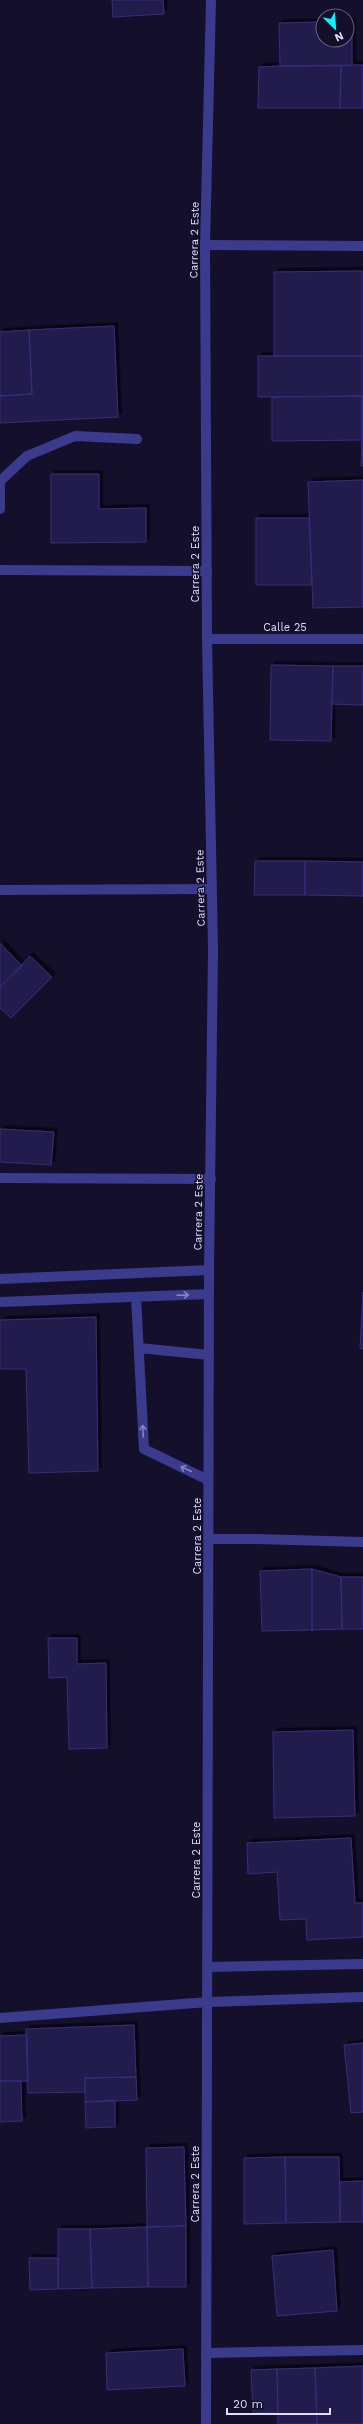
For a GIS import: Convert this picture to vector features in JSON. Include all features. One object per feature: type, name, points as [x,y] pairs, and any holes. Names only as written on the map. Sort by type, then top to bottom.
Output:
[{"type":"street","name":"Carrera 2 Este","points":[[206,2424],[208,1480],[212,889],[207,639],[205,245],[211,0]]},
{"type":"street","points":[[205,245],[363,246]]},
{"type":"street","points":[[0,509],[0,481],[27,456],[75,436],[137,439]]},
{"type":"street","points":[[0,570],[207,571]]},
{"type":"street","name":"Calle 25","points":[[207,639],[363,639]]},
{"type":"street","points":[[0,890],[212,889]]},
{"type":"street","points":[[0,1178],[211,1179]]},
{"type":"street","points":[[0,1279],[209,1270]]},
{"type":"street","points":[[0,1302],[209,1294]]},
{"type":"street","points":[[136,1297],[144,1449],[208,1480]]},
{"type":"street","points":[[139,1348],[209,1355]]},
{"type":"street","points":[[209,1539],[363,1542]]},
{"type":"street","points":[[208,1967],[363,1964]]},
{"type":"street","points":[[0,2018],[208,2002],[363,1997]]},
{"type":"street","points":[[206,2352],[363,2350]]},
{"type":"building","points":[[112,0],[163,0],[164,14],[113,17]]},
{"type":"building","points":[[315,22],[315,48],[352,48],[352,65],[280,66],[279,23]]},
{"type":"building","points":[[363,65],[363,108],[340,108],[341,66]]},
{"type":"building","points":[[341,66],[340,108],[258,108],[259,67]]},
{"type":"building","points":[[362,271],[362,356],[274,356],[274,272]]},
{"type":"building","points":[[114,326],[118,417],[0,423],[0,396],[32,394],[29,330]]},
{"type":"building","points":[[29,330],[32,394],[0,396],[0,332]]},
{"type":"building","points":[[258,356],[362,356],[362,396],[258,397]]},
{"type":"building","points":[[362,396],[362,440],[272,441],[272,397]]},
{"type":"building","points":[[363,396],[363,440],[362,440]]},
{"type":"building","points":[[362,440],[363,466],[361,466]]},
{"type":"building","points":[[51,474],[99,474],[99,509],[146,508],[146,542],[51,543]]},
{"type":"building","points":[[363,480],[363,607],[313,608],[308,482]]},
{"type":"building","points":[[256,518],[309,518],[312,585],[256,585]]},
{"type":"building","points":[[271,665],[333,666],[331,741],[270,740]]},
{"type":"building","points":[[333,666],[363,666],[363,705],[332,704]]},
{"type":"building","points":[[255,861],[305,861],[305,895],[254,895]]},
{"type":"building","points":[[305,861],[363,862],[363,896],[305,895]]},
{"type":"building","points":[[0,943],[22,966],[0,987]]},
{"type":"building","points":[[30,956],[52,977],[11,1018],[0,1008],[0,987]]},
{"type":"building","points":[[0,1129],[54,1132],[51,1165],[0,1162]]},
{"type":"building","points":[[363,1292],[363,1349],[360,1348]]},
{"type":"building","points":[[96,1317],[98,1471],[29,1473],[26,1369],[0,1369],[0,1320]]},
{"type":"building","points":[[312,1569],[312,1630],[262,1631],[260,1571]]},
{"type":"building","points":[[312,1569],[341,1577],[342,1629],[312,1630]]},
{"type":"building","points":[[341,1577],[363,1577],[363,1629],[342,1629]]},
{"type":"building","points":[[48,1638],[77,1638],[77,1664],[106,1663],[107,1748],[69,1749],[67,1677],[49,1678]]},
{"type":"building","points":[[353,1730],[355,1816],[274,1818],[273,1732]]},
{"type":"building","points":[[351,1838],[355,1903],[363,1903],[363,1937],[307,1940],[306,1919],[280,1920],[277,1872],[248,1874],[247,1843]]},
{"type":"building","points":[[134,2025],[136,2077],[85,2078],[85,2092],[28,2093],[26,2029]]},
{"type":"building","points":[[27,2035],[28,2081],[0,2081],[0,2036]]},
{"type":"building","points":[[363,2043],[363,2112],[351,2113],[344,2045]]},
{"type":"building","points":[[136,2077],[137,2100],[85,2102],[85,2078]]},
{"type":"building","points":[[0,2081],[21,2081],[22,2121],[0,2122]]},
{"type":"building","points":[[115,2100],[115,2127],[86,2128],[85,2102]]},
{"type":"building","points":[[184,2147],[186,2226],[147,2227],[146,2148]]},
{"type":"building","points":[[285,2157],[286,2223],[244,2224],[244,2158]]},
{"type":"building","points":[[285,2157],[339,2157],[340,2222],[286,2223]]},
{"type":"building","points":[[363,2181],[363,2222],[340,2222],[340,2182]]},
{"type":"building","points":[[186,2226],[186,2287],[148,2287],[147,2227]]},
{"type":"building","points":[[147,2227],[148,2287],[92,2288],[90,2229]]},
{"type":"building","points":[[58,2229],[90,2229],[92,2288],[58,2289]]},
{"type":"building","points":[[333,2250],[337,2311],[277,2316],[272,2256]]},
{"type":"building","points":[[29,2258],[58,2258],[58,2289],[30,2290]]},
{"type":"building","points":[[183,2349],[185,2386],[107,2390],[106,2353]]},
{"type":"building","points":[[363,2366],[363,2424],[317,2424],[315,2368]]},
{"type":"building","points":[[315,2368],[317,2424],[278,2424],[277,2369]]},
{"type":"building","points":[[277,2369],[278,2412],[253,2413],[251,2370]]}]
